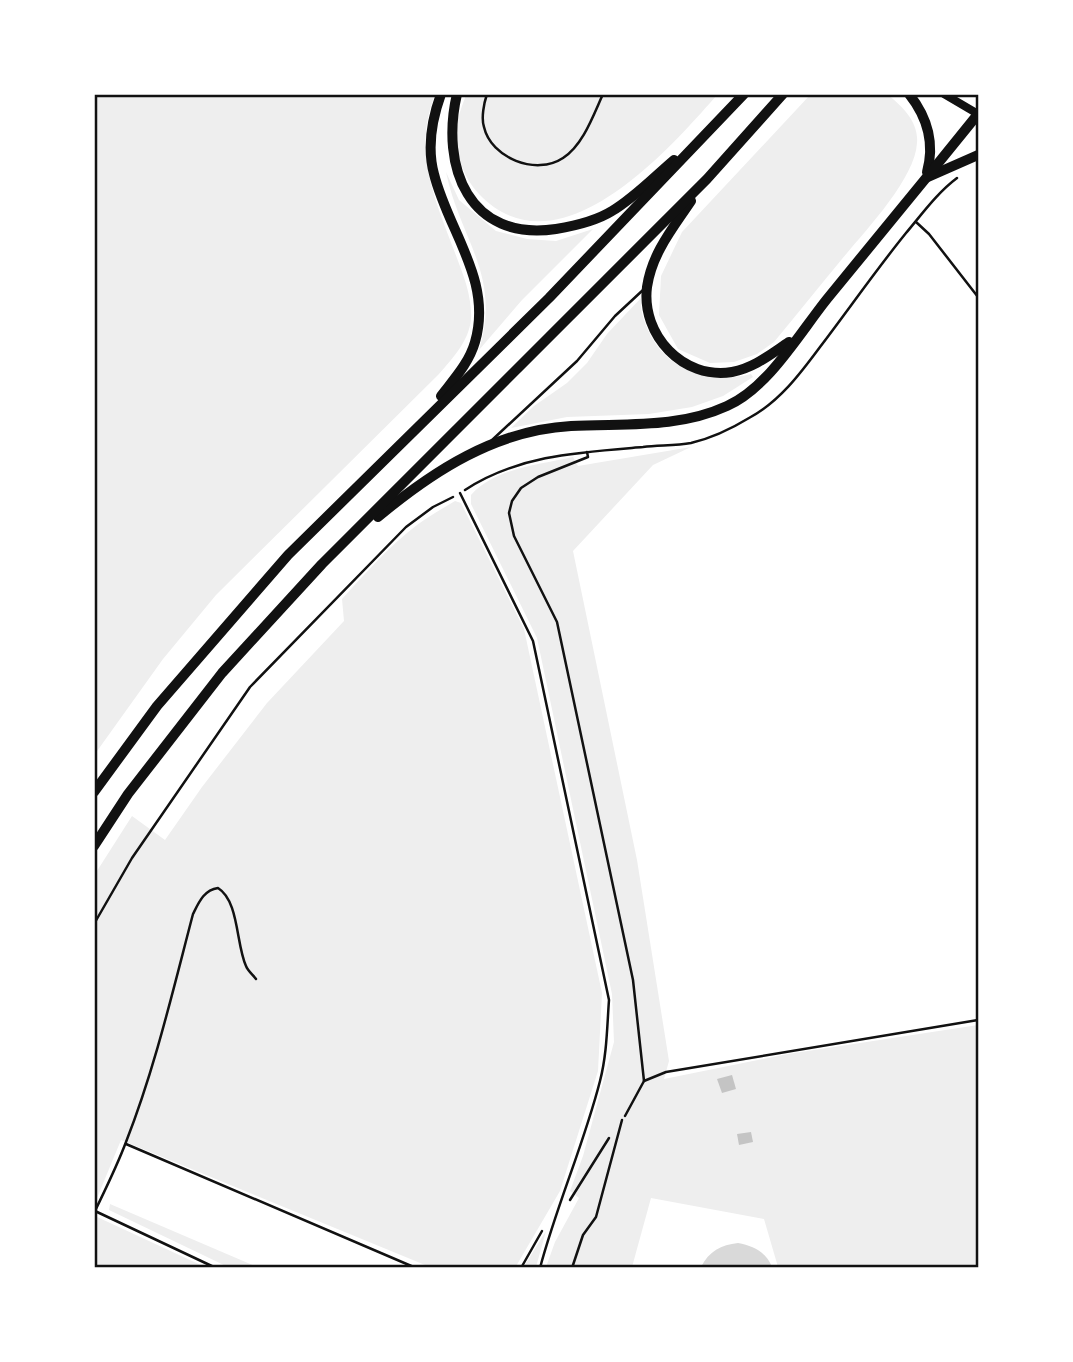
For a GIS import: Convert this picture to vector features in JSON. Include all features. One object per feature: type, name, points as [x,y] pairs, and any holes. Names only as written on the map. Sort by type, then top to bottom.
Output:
[{"type":"highway","points":[[414,431],[466,364],[475,342],[480,313],[474,271],[433,173],[430,147],[441,94]]},
{"type":"highway","points":[[457,94],[450,135],[458,177],[476,205],[489,216],[514,227],[545,230],[574,226],[611,211],[712,130]]},
{"type":"highway","points":[[94,792],[157,706],[288,555],[549,298],[744,94]]},
{"type":"highway","points":[[94,846],[128,794],[222,673],[322,564],[707,179],[783,94]]},
{"type":"highway","points":[[909,94],[921,110],[929,131],[931,156],[926,178]]},
{"type":"highway","points":[[322,564],[419,485],[454,462],[484,448],[523,434],[568,426],[662,424],[692,419],[729,406],[764,381],[978,114]]},
{"type":"highway","points":[[926,178],[978,155]]},
{"type":"highway","points":[[707,179],[658,250],[648,286],[647,306],[656,336],[688,367],[719,374],[757,364],[796,338]]},
{"type":"main road","points":[[944,94],[978,114]]},
{"type":"lane","points":[[487,94],[484,127],[495,148],[515,161],[538,166],[562,159],[578,144],[603,94]]},
{"type":"lane","points":[[484,448],[577,361],[615,316],[648,286]]},
{"type":"lane","points":[[460,493],[533,641],[609,1000],[606,1054],[601,1080],[549,1233],[540,1268]]},
{"type":"lane","points":[[572,1268],[583,1235],[596,1217],[622,1121]]},
{"type":"path","points":[[916,222],[929,234],[978,297]]},
{"type":"path","points":[[559,1209],[571,1199],[622,1121],[644,1081],[633,980],[568,664],[556,622],[514,536],[509,513],[512,501],[521,488],[538,477],[588,457],[587,452]]},
{"type":"path","points":[[94,925],[132,858],[250,687],[406,527],[433,507],[460,493]]},
{"type":"path","points":[[216,1268],[95,1211],[126,1144],[167,1014],[193,914],[209,889],[218,888],[225,892],[246,967],[256,979]]},
{"type":"path","points":[[644,1081],[666,1072],[701,1065],[978,1020]]},
{"type":"path","points":[[126,1144],[416,1268]]},
{"type":"path","points":[[521,1268],[546,1225]]},
{"type":"shaded area","points":[[94,95],[435,95],[428,117],[426,159],[436,200],[465,282],[471,312],[467,335],[450,362],[216,595],[163,659],[95,754]]},
{"type":"shaded area","points":[[466,95],[717,95],[669,146],[640,173],[608,197],[575,214],[542,221],[510,216],[479,194],[468,179],[461,162],[456,134],[458,117]]},
{"type":"shaded area","points":[[810,95],[888,95],[904,109],[917,135],[914,157],[908,172],[875,219],[774,342],[757,354],[734,362],[710,363],[678,349],[659,315],[661,276],[682,232]]},
{"type":"shaded area","points":[[446,172],[459,200],[496,231],[527,239],[556,241],[593,229],[522,300],[479,350],[485,324],[486,300],[476,258],[452,196]]},
{"type":"shaded area","points":[[641,298],[642,314],[648,330],[656,344],[677,365],[705,375],[735,377],[751,374],[753,377],[723,396],[692,407],[649,414],[567,417],[511,428],[534,406],[567,383],[587,363],[607,334]]},
{"type":"shaded area","points":[[691,447],[653,465],[573,551],[637,860],[669,1061],[664,1079],[788,1054],[978,1025],[978,1267],[778,1267],[764,1219],[651,1198],[632,1267],[546,1267],[555,1242],[579,1198],[570,1191],[583,1156],[614,1042],[612,994],[537,638],[471,504],[471,495],[492,479],[532,465],[573,457],[578,466]]},
{"type":"shaded area","points":[[455,501],[461,503],[524,629],[602,993],[598,1071],[560,1191],[515,1268],[430,1267],[121,1140],[95,1203],[95,874],[132,816],[165,840],[267,703],[344,621],[342,599],[407,533]]},
{"type":"shaded area","points":[[110,1204],[257,1267],[228,1267],[109,1210]]},
{"type":"shaded area","points":[[95,1216],[205,1267],[95,1267]]},
{"type":"shaded area","points":[[546,1231],[536,1267],[523,1268]]},
{"type":"shaded area","points":[[738,1243],[759,1250],[772,1267],[701,1267],[716,1250]]},
{"type":"building","points":[[732,1075],[736,1089],[722,1093],[717,1079]]},
{"type":"building","points":[[751,1132],[753,1142],[739,1145],[737,1134]]}]
